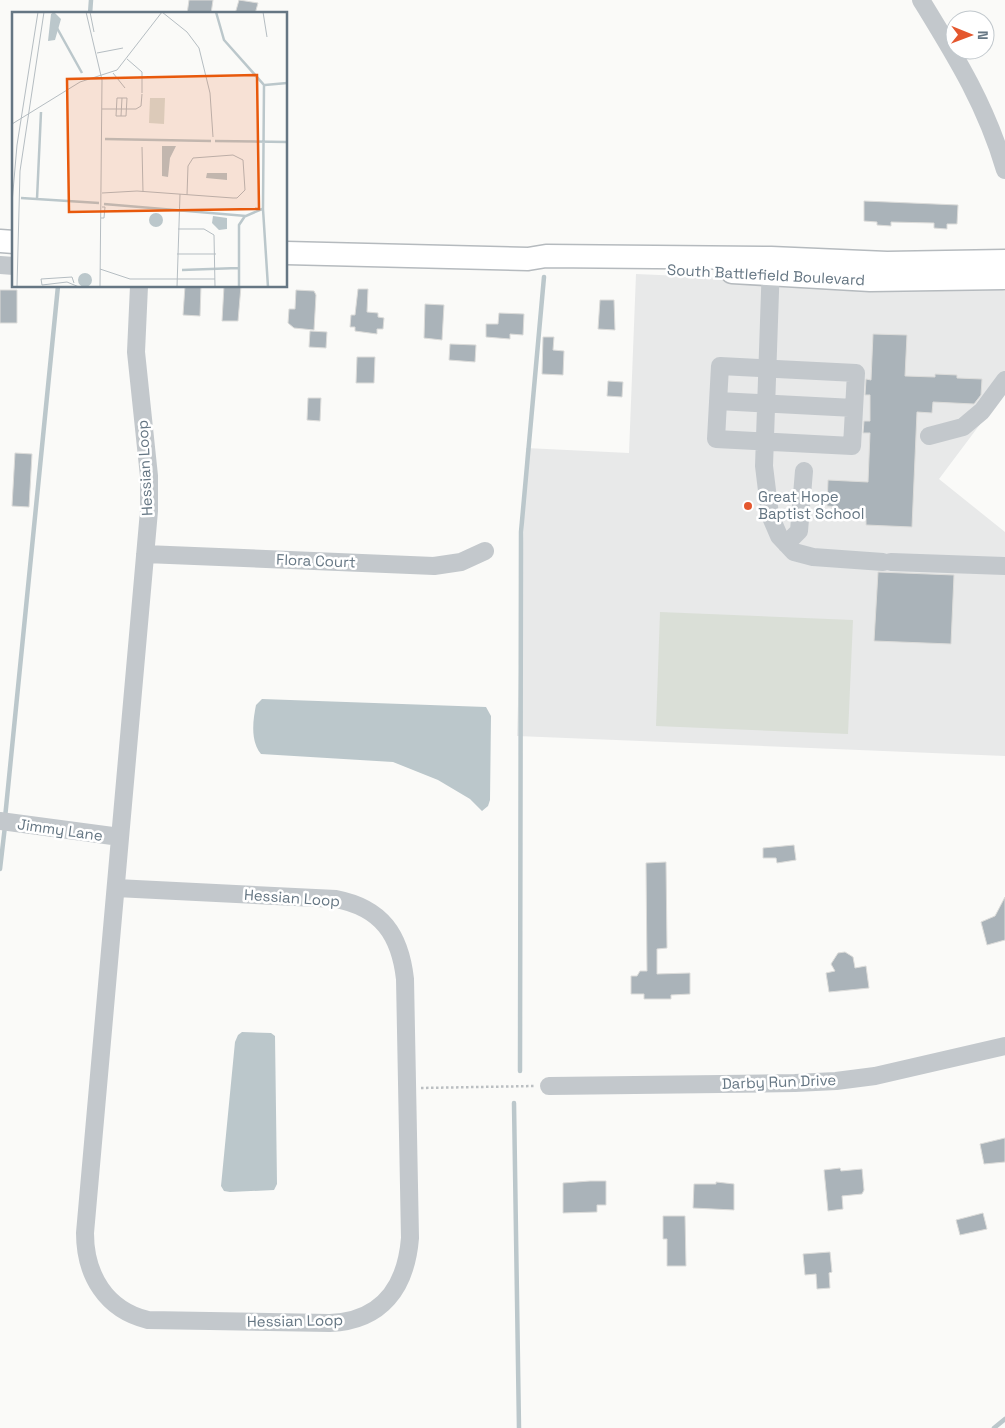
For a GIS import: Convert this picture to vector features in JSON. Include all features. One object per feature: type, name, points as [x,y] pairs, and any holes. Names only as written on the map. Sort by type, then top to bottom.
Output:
[{"type":"main road","name":"South Battlefield Boulevard","points":[[288,253],[528,259],[547,266],[771,266],[1005,261]]},
{"type":"main road","name":"South Battlefield Boulevard","points":[[771,266],[870,280],[1005,278]]},
{"type":"street","points":[[922,0],[978,95],[1005,170]]},
{"type":"street","points":[[771,266],[764,466],[770,514],[779,536],[794,552],[813,557],[887,562],[1005,566]]},
{"type":"street","name":"Hessian Loop","points":[[116,888],[348,901],[372,913],[385,924],[395,938],[403,964],[409,1257],[404,1274],[395,1290],[384,1303],[370,1313],[355,1320],[330,1323],[155,1321],[134,1316],[106,1297],[94,1280],[86,1259],[85,1246],[150,493],[136,352],[139,288]]},
{"type":"street","points":[[720,366],[856,373],[852,446],[716,439],[718,401],[720,366]]},
{"type":"street","points":[[929,436],[963,427],[982,411],[1005,380]]},
{"type":"street","points":[[718,401],[854,408]]},
{"type":"street","points":[[786,544],[799,531],[804,471]]},
{"type":"street","name":"Flora Court","points":[[145,554],[434,566],[461,562],[485,551]]},
{"type":"street","name":"Jimmy Lane","points":[[0,821],[120,837]]},
{"type":"street","name":"Darby Run Drive","points":[[550,1086],[795,1083],[836,1080],[875,1076],[1005,1046]]},
{"type":"path","points":[[407,1088],[550,1086]]},
{"type":"shaded area","name":"Great Hope Baptist School","points":[[636,274],[934,287],[992,286],[1005,291],[1005,391],[939,479],[1005,532],[1005,756],[517,736],[526,448],[629,453]]},
{"type":"shaded area","points":[[660,612],[853,620],[848,734],[656,726]]},
{"type":"shaded area","points":[[262,699],[486,707],[491,716],[490,800],[488,806],[482,811],[470,799],[438,780],[393,762],[261,754],[255,743],[253,724],[256,705]]},
{"type":"shaded area","points":[[242,1032],[271,1033],[275,1036],[277,1184],[274,1190],[230,1192],[224,1191],[221,1186],[235,1042],[238,1035]]},
{"type":"building","points":[[189,0],[213,0],[211,12],[187,12]]},
{"type":"building","points":[[239,0],[258,3],[256,12],[236,12]]},
{"type":"building","points":[[864,201],[958,205],[957,224],[947,224],[947,229],[934,228],[934,223],[891,222],[891,226],[877,225],[877,222],[864,221]]},
{"type":"building","points":[[185,288],[201,288],[200,316],[183,315]]},
{"type":"building","points":[[224,288],[241,288],[238,321],[222,321]]},
{"type":"building","points":[[358,289],[368,289],[367,312],[378,313],[378,317],[384,318],[383,329],[377,329],[377,334],[355,331],[355,327],[350,327],[351,315],[355,315]]},
{"type":"building","points":[[0,290],[17,290],[17,323],[0,323]]},
{"type":"building","points":[[296,290],[314,291],[316,295],[314,330],[294,328],[288,323],[289,309],[295,309]]},
{"type":"building","points":[[600,300],[614,300],[615,330],[598,329]]},
{"type":"building","points":[[425,304],[444,305],[442,340],[424,338]]},
{"type":"building","points":[[499,313],[524,314],[523,335],[510,334],[510,339],[486,337],[486,324],[498,324]]},
{"type":"building","points":[[310,331],[327,332],[326,348],[309,347]]},
{"type":"building","points":[[873,334],[907,335],[905,376],[935,377],[935,374],[957,375],[957,378],[982,379],[981,395],[974,404],[933,402],[932,413],[917,412],[912,527],[866,525],[866,518],[838,516],[838,507],[827,506],[828,480],[868,482],[870,433],[863,433],[864,421],[870,421],[870,395],[865,395],[866,379],[871,380]]},
{"type":"building","points":[[543,337],[554,337],[553,350],[564,351],[563,375],[542,374]]},
{"type":"building","points":[[450,344],[476,345],[475,362],[449,360]]},
{"type":"building","points":[[357,357],[375,357],[374,383],[356,383]]},
{"type":"building","points":[[608,381],[623,382],[622,397],[607,396]]},
{"type":"building","points":[[308,398],[321,398],[320,421],[307,420]]},
{"type":"building","points":[[15,453],[32,454],[29,507],[12,506]]},
{"type":"building","points":[[878,572],[954,575],[951,644],[874,641]]},
{"type":"building","points":[[794,845],[796,860],[777,863],[776,858],[763,858],[763,848]]},
{"type":"building","points":[[666,862],[667,948],[657,949],[657,974],[690,973],[690,994],[671,995],[671,999],[644,999],[644,994],[631,994],[631,976],[637,976],[640,971],[647,971],[646,863]]},
{"type":"building","points":[[1005,897],[1005,940],[987,945],[981,922],[995,916]]},
{"type":"building","points":[[845,952],[853,957],[855,968],[866,966],[869,988],[829,992],[826,973],[835,971],[831,964],[838,953]]},
{"type":"building","points":[[1005,1138],[1005,1162],[984,1164],[980,1144]]},
{"type":"building","points":[[840,1168],[841,1171],[862,1169],[864,1190],[862,1194],[842,1196],[843,1209],[828,1211],[824,1170]]},
{"type":"building","points":[[606,1181],[606,1205],[597,1205],[597,1212],[563,1213],[563,1183]]},
{"type":"building","points":[[716,1182],[734,1184],[734,1210],[693,1208],[694,1184],[716,1184]]},
{"type":"building","points":[[983,1213],[987,1229],[960,1235],[956,1220]]},
{"type":"building","points":[[663,1216],[685,1216],[686,1266],[667,1266],[667,1239],[663,1239]]},
{"type":"building","points":[[830,1252],[832,1272],[829,1273],[830,1288],[817,1289],[816,1274],[805,1275],[803,1254]]},
{"type":"waterway","points":[[90,12],[91,0]]},
{"type":"waterway","points":[[520,1071],[521,532],[544,277]]},
{"type":"waterway","points":[[5,818],[58,288]]},
{"type":"waterway","points":[[0,869],[5,826]]},
{"type":"waterway","points":[[514,1103],[519,1428]]},
{"type":"waterway","points":[[994,1428],[1005,1419]]},
{"type":"place","name":"Great Hope Baptist School","points":[[748,506]]}]
